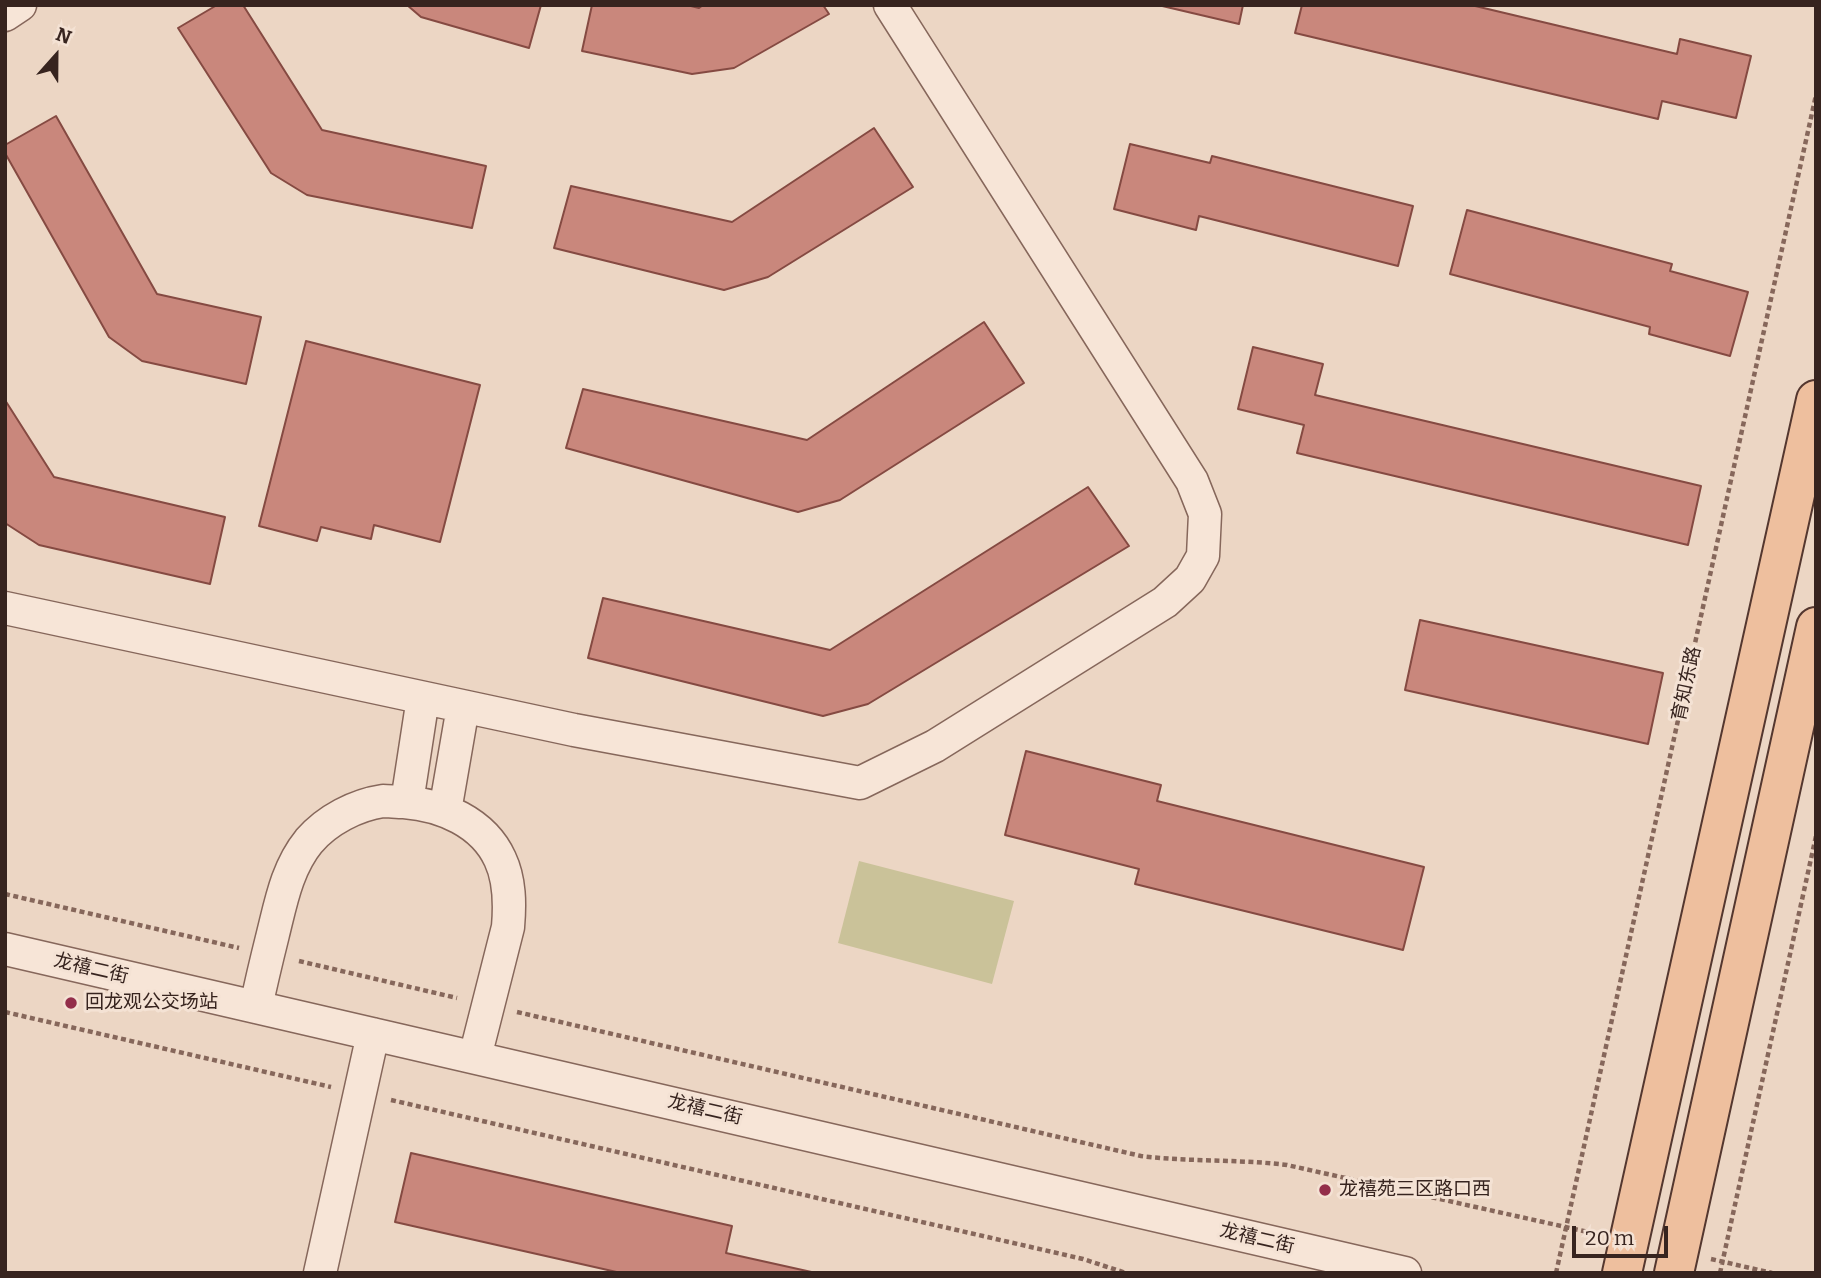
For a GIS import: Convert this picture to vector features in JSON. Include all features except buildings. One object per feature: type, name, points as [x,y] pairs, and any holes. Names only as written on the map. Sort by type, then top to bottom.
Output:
[{"type":"main road","points":[[1622,1273],[1816,400]]},
{"type":"main road","points":[[1674,1273],[1816,627]]},
{"type":"street","points":[[5,15],[20,5]]},
{"type":"street","points":[[5,608],[574,730],[860,783],[935,746],[1165,602],[1190,579],[1203,556],[1205,514],[1192,481],[890,5]]},
{"type":"street","points":[[407,802],[423,698]]},
{"type":"street","points":[[445,811],[463,707]]},
{"type":"street","points":[[256,1007],[282,897],[299,855],[311,839],[328,824],[347,813],[384,801],[426,805],[468,822],[486,837],[500,859],[508,882],[509,927],[475,1057]]},
{"type":"street","name":"龙禧二街","points":[[5,949],[1405,1273]]},
{"type":"street","points":[[320,1273],[373,1034]]},
{"type":"path","name":"育知东路","points":[[1556,1273],[1816,95]]},
{"type":"path","points":[[1720,1273],[1816,836]]},
{"type":"path","points":[[5,894],[1141,1156],[1179,1161],[1252,1161],[1287,1165],[1542,1222]]},
{"type":"path","points":[[5,1012],[317,1083]]},
{"type":"path","points":[[393,1100],[1083,1259],[1126,1273]]},
{"type":"path","points":[[1752,1268],[1772,1273]]},
{"type":"shaded area","points":[[859,861],[1014,901],[992,984],[838,943]]},
{"type":"place","name":"回龙观公交场站","points":[[71,1003]]},
{"type":"place","name":"龙禧苑三区路口西","points":[[1325,1190]]}]
